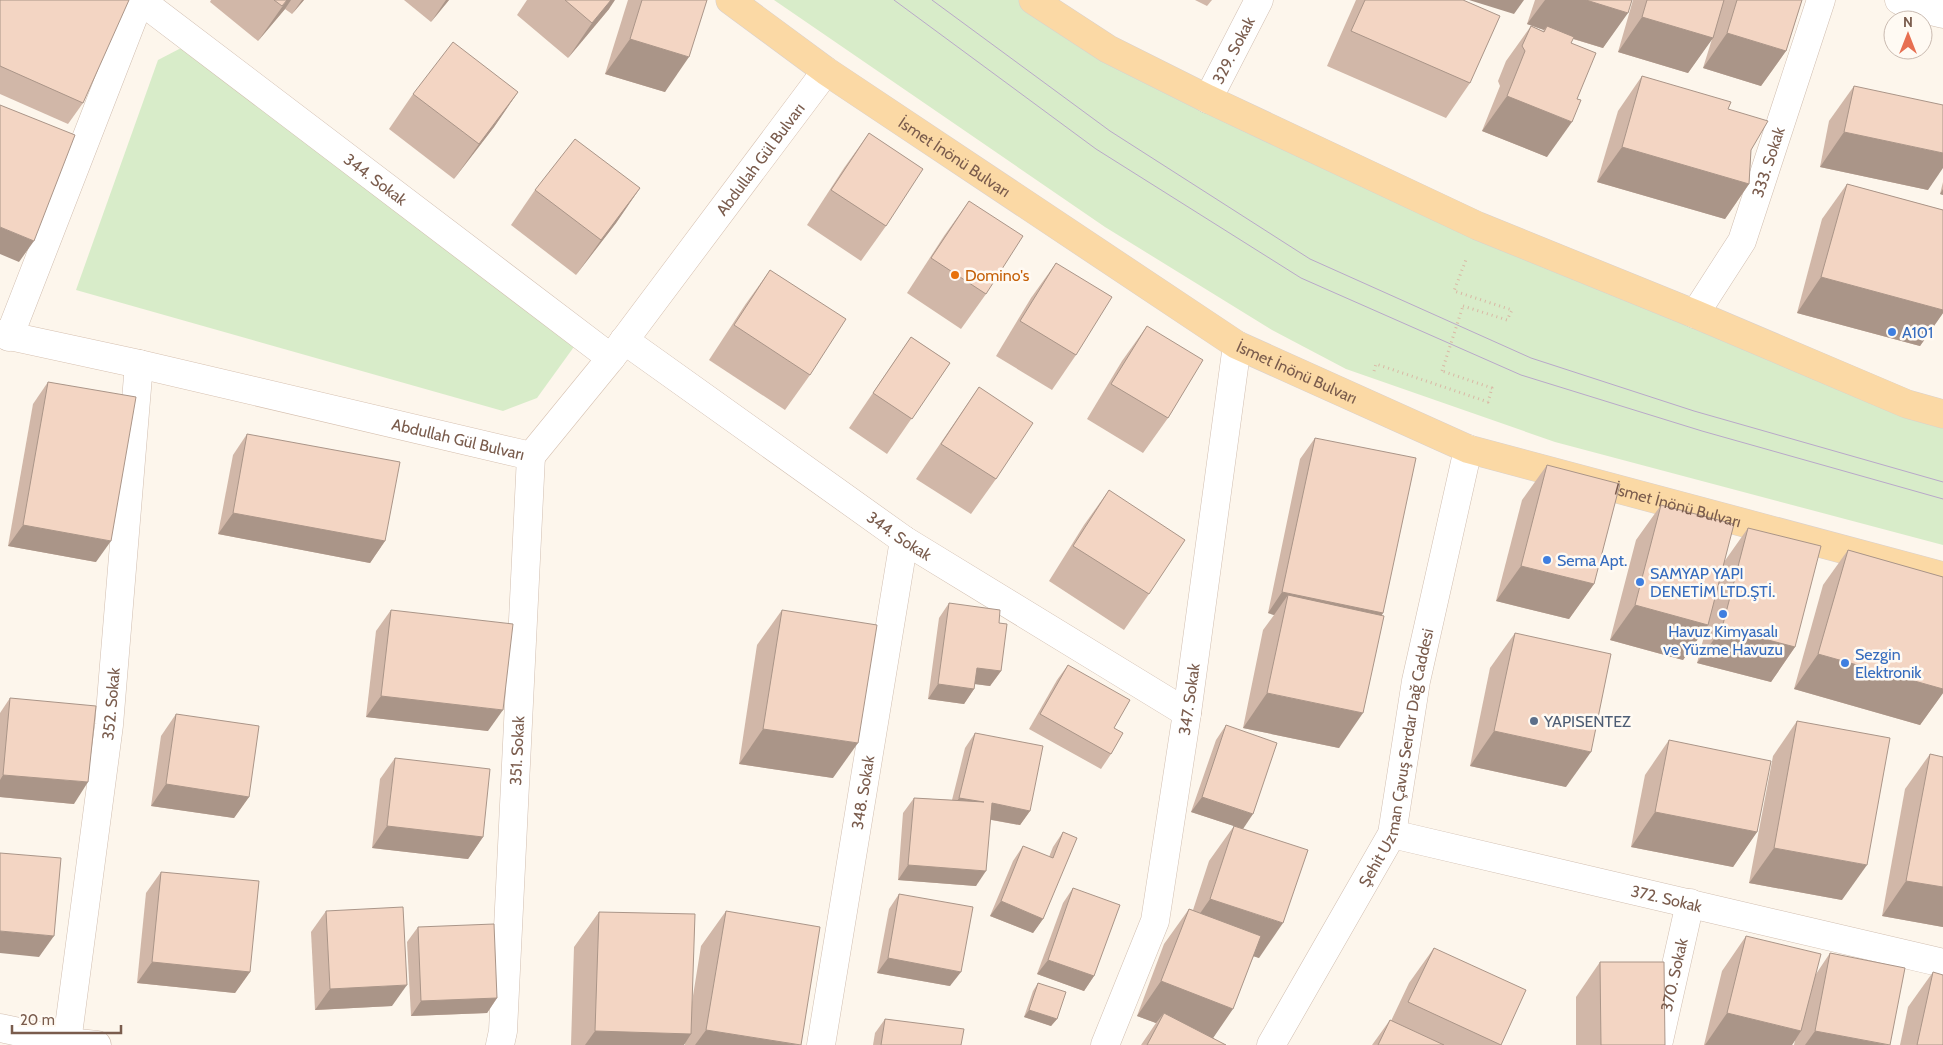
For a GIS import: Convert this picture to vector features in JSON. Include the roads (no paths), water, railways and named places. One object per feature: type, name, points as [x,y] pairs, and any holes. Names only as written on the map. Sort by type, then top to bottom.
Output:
[{"type":"main road","name":"İsmet İnönü Bulvarı","points":[[730,0],[826,71],[1237,345],[1468,449],[1943,576]]},
{"type":"main road","points":[[1033,0],[1108,49],[1208,99],[1478,226],[1695,314],[1907,404],[1943,414]]},
{"type":"street","points":[[5,336],[140,0]]},
{"type":"street","name":"344. Sokak","points":[[140,0],[617,349],[904,540],[1187,713]]},
{"type":"street","name":"329. Sokak","points":[[1208,99],[1259,0]]},
{"type":"street","name":"333. Sokak","points":[[1695,314],[1742,241],[1821,0]]},
{"type":"street","points":[[1899,0],[1910,6],[1943,14]]},
{"type":"street","name":"Abdullah Gül Bulvarı","points":[[5,336],[139,364],[531,456],[617,349],[826,71]]},
{"type":"street","name":"347. Sokak","points":[[1105,1045],[1155,921],[1187,713],[1237,345]]},
{"type":"street","name":"352. Sokak","points":[[67,1042],[108,725],[139,364]]},
{"type":"street","name":"Şehit Uzman Çavuş Serdar Dağ Caddesi","points":[[1271,1045],[1392,834],[1416,681],[1468,449]]},
{"type":"street","name":"351. Sokak","points":[[500,1045],[503,1031],[531,456]]},
{"type":"street","name":"348. Sokak","points":[[821,1045],[904,540]]},
{"type":"street","name":"372. Sokak","points":[[1392,834],[1943,963]]},
{"type":"street","name":"370. Sokak","points":[[1658,1045],[1690,903]]},
{"type":"street","points":[[0,1028],[67,1042],[98,1045]]},
{"type":"tram line","points":[[894,0],[1096,149],[1301,278],[1521,375],[1702,431],[1943,499]]},
{"type":"tram line","points":[[932,0],[1110,131],[1310,259],[1531,358],[1694,411],[1943,482]]},
{"type":"place","name":"Domino's","points":[[955,275]]},
{"type":"place","name":"A101","points":[[1892,332]]},
{"type":"place","name":"Sema Apt.","points":[[1547,560]]},
{"type":"place","name":"SAMYAP YAPI DENETİM LTD.ŞTİ.","points":[[1640,582]]},
{"type":"place","name":"Havuz Kimyasalı ve Yüzme Havuzu","points":[[1723,614]]},
{"type":"place","name":"Sezgin Elektronik","points":[[1845,663]]},
{"type":"place","name":"YAPISENTEZ","points":[[1534,721]]}]
